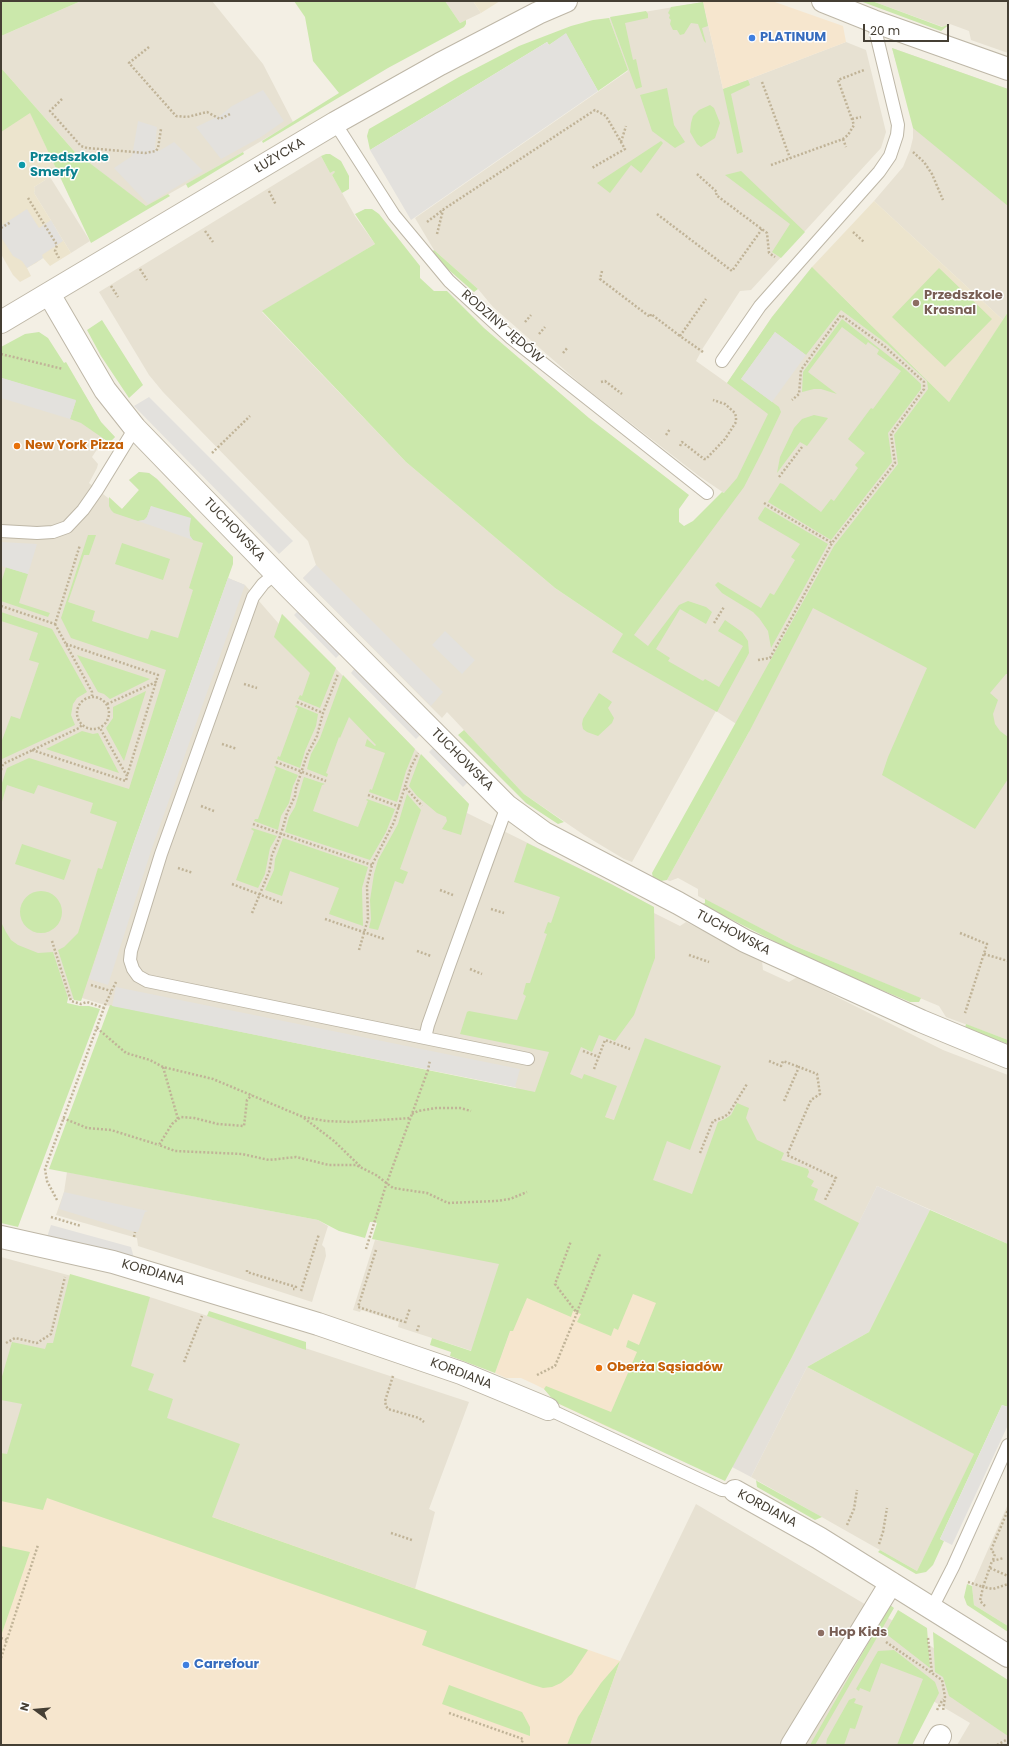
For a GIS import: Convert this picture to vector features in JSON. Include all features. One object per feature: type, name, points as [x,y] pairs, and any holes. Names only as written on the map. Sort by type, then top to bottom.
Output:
[{"type":"street","name":"ŁUŻYCKA","points":[[1,322],[335,123],[440,64],[538,13],[566,1]]},
{"type":"street","points":[[823,1],[873,21],[1008,69]]},
{"type":"street","name":"TUCHOWSKA","points":[[49,294],[104,390],[135,428],[276,573],[507,806],[544,833],[678,903],[744,940],[915,1018],[1008,1057]]},
{"type":"street","name":"KORDIANA","points":[[1,1237],[113,1262],[318,1324],[460,1373],[548,1409]]},
{"type":"street","name":"KORDIANA","points":[[735,1491],[790,1521],[1008,1656]]},
{"type":"street","points":[[792,1745],[891,1583]]},
{"type":"lane","points":[[722,361],[760,306],[884,166],[894,146],[898,125],[873,21]]},
{"type":"lane","name":"RODZINY JĘDÓW","points":[[335,123],[394,215],[450,281],[511,338],[707,494]]},
{"type":"lane","points":[[1,531],[37,533],[53,532],[67,527],[83,510],[97,490],[135,428]]},
{"type":"lane","points":[[276,573],[263,584],[253,597],[161,854],[131,951],[130,960],[132,969],[138,976],[147,981],[528,1059]]},
{"type":"lane","points":[[429,1039],[428,1025],[507,806]]},
{"type":"lane","name":"KORDIANA","points":[[548,1409],[722,1490],[735,1491]]},
{"type":"lane","points":[[932,1608],[953,1567],[1008,1445]]},
{"type":"path","points":[[149,47],[129,63],[176,116],[187,117],[206,112],[220,119],[230,114]]},
{"type":"path","points":[[771,165],[843,139],[852,130],[854,125],[838,80],[870,68]]},
{"type":"path","points":[[762,82],[790,158]]},
{"type":"path","points":[[62,99],[50,111],[81,146],[87,148],[145,153],[156,151],[158,148],[161,129]]},
{"type":"path","points":[[424,225],[444,209],[595,110],[606,116],[624,149],[592,168]]},
{"type":"path","points":[[852,119],[861,117]]},
{"type":"path","points":[[621,142],[626,126]]},
{"type":"path","points":[[843,139],[846,147]]},
{"type":"path","points":[[910,150],[924,162],[932,174],[943,200]]},
{"type":"path","points":[[697,174],[717,192],[716,195],[767,233],[769,253],[779,260]]},
{"type":"path","points":[[267,188],[276,205]]},
{"type":"path","points":[[28,198],[57,245],[55,251],[61,260]]},
{"type":"path","points":[[436,235],[444,209]]},
{"type":"path","points":[[657,214],[732,271],[762,229]]},
{"type":"path","points":[[1,228],[11,222]]},
{"type":"path","points":[[204,228],[213,242]]},
{"type":"path","points":[[856,234],[864,242]]},
{"type":"path","points":[[139,267],[147,280]]},
{"type":"path","points":[[602,271],[600,279],[650,317],[651,314],[701,351]]},
{"type":"path","points":[[110,284],[118,297]]},
{"type":"path","points":[[680,336],[706,299]]},
{"type":"path","points":[[758,660],[770,658],[832,543],[895,463],[891,434],[924,389],[924,382],[884,346],[841,315],[801,370],[799,394],[792,400]]},
{"type":"path","points":[[1,354],[34,364],[69,371]]},
{"type":"path","points":[[597,382],[606,381],[622,394]]},
{"type":"path","points":[[678,449],[682,442],[706,459],[724,439],[736,422],[736,417],[725,404],[713,400]]},
{"type":"path","points":[[212,453],[250,416]]},
{"type":"path","points":[[778,477],[802,447]]},
{"type":"path","points":[[764,503],[832,543]]},
{"type":"path","points":[[55,624],[81,540]]},
{"type":"path","points":[[1,606],[55,624],[92,692],[92,696]]},
{"type":"path","points":[[714,623],[724,607]]},
{"type":"path","points":[[32,750],[126,781],[158,675],[66,644]]},
{"type":"path","points":[[252,913],[269,872],[272,855],[281,834],[285,818],[293,803],[307,755],[317,736],[323,713],[340,671],[355,652]]},
{"type":"path","points":[[107,704],[156,682]]},
{"type":"path","points":[[238,682],[258,688]]},
{"type":"path","points":[[92,696],[101,698],[107,704],[109,715],[100,728],[90,729],[82,725],[76,716],[76,710],[82,700],[92,696]]},
{"type":"path","points":[[297,702],[323,713]]},
{"type":"path","points":[[1,770],[2,763],[82,725]]},
{"type":"path","points":[[100,728],[127,776]]},
{"type":"path","points":[[359,950],[368,919],[367,886],[372,865],[400,807],[411,767],[418,752],[434,732]]},
{"type":"path","points":[[216,742],[236,749]]},
{"type":"path","points":[[276,762],[326,781]]},
{"type":"path","points":[[405,788],[422,806]]},
{"type":"path","points":[[368,795],[400,807]]},
{"type":"path","points":[[194,804],[214,811]]},
{"type":"path","points":[[253,824],[372,865]]},
{"type":"path","points":[[176,867],[193,873]]},
{"type":"path","points":[[232,884],[282,903]]},
{"type":"path","points":[[326,919],[384,939]]},
{"type":"path","points":[[960,932],[987,944],[964,1016]]},
{"type":"path","points":[[52,941],[71,1001],[81,1004],[87,1002],[104,1008]]},
{"type":"path","points":[[984,954],[1008,962]]},
{"type":"path","points":[[689,955],[709,962]]},
{"type":"path","points":[[57,1200],[47,1182],[45,1169],[111,991],[117,980],[132,969]]},
{"type":"path","points":[[91,985],[111,991]]},
{"type":"path","points":[[97,1028],[126,1053],[150,1060],[163,1067],[213,1079],[303,1117],[326,1121],[351,1122],[411,1118]]},
{"type":"path","points":[[366,1249],[386,1185],[428,1070],[429,1039]]},
{"type":"path","points":[[594,1069],[605,1040],[630,1049]]},
{"type":"path","points":[[583,1051],[599,1057]]},
{"type":"path","points":[[770,1061],[781,1066],[783,1061],[816,1074],[820,1094],[811,1100],[787,1154],[836,1178],[825,1200]]},
{"type":"path","points":[[163,1067],[178,1118]]},
{"type":"path","points":[[784,1101],[799,1067]]},
{"type":"path","points":[[700,1153],[713,1121],[724,1117],[729,1113],[747,1084]]},
{"type":"path","points":[[159,1145],[172,1124],[181,1117],[194,1118],[218,1124],[244,1126],[247,1100],[252,1095]]},
{"type":"path","points":[[412,1114],[418,1111],[436,1108],[460,1108],[472,1111]]},
{"type":"path","points":[[303,1117],[334,1141],[362,1167]]},
{"type":"path","points":[[63,1118],[87,1128],[111,1130],[175,1151],[242,1154],[269,1160],[296,1157],[329,1165],[356,1165],[376,1175],[386,1185],[400,1190],[427,1193],[448,1203],[496,1201],[510,1199],[527,1192]]},
{"type":"path","points":[[134,1238],[135,1232]]},
{"type":"path","points":[[301,1294],[319,1234]]},
{"type":"path","points":[[571,1240],[555,1284],[577,1313]]},
{"type":"path","points":[[376,1250],[358,1307],[406,1321],[410,1308]]},
{"type":"path","points":[[537,1375],[555,1366],[600,1254]]},
{"type":"path","points":[[6,1343],[15,1338],[37,1343],[51,1334],[66,1273]]},
{"type":"path","points":[[184,1362],[202,1315]]},
{"type":"path","points":[[393,1377],[385,1402],[388,1409],[420,1418],[424,1422]]},
{"type":"path","points":[[844,1529],[849,1522],[854,1509],[857,1490]]},
{"type":"path","points":[[877,1548],[883,1532],[887,1508]]},
{"type":"path","points":[[986,1606],[980,1601],[983,1587],[995,1554],[991,1550],[1008,1510]]},
{"type":"path","points":[[391,1533],[412,1540]]},
{"type":"path","points":[[1,1658],[38,1546]]},
{"type":"path","points":[[992,1561],[1004,1558]]},
{"type":"path","points":[[990,1568],[1008,1576]]},
{"type":"path","points":[[973,1584],[993,1589],[1008,1584]]},
{"type":"path","points":[[928,1637],[932,1673]]},
{"type":"path","points":[[1,1638],[7,1640]]},
{"type":"path","points":[[881,1639],[942,1680],[944,1696]]},
{"type":"path","points":[[449,1713],[523,1739],[521,1745]]},
{"type":"path","points":[[998,1745],[1008,1739]]},
{"type":"shaded area","points":[[81,1],[212,1],[263,64],[293,122],[146,207],[74,151],[1,68],[1,36]]},
{"type":"shaded area","points":[[445,1],[473,1],[481,13],[460,23]]},
{"type":"shaded area","points":[[473,1],[500,1],[481,13]]},
{"type":"shaded area","points":[[772,1],[843,26],[846,42],[723,89],[703,2]]},
{"type":"shaded area","points":[[872,1],[1008,1],[1008,53],[971,40],[969,31],[950,24],[943,27]]},
{"type":"shaded area","points":[[703,2],[723,89],[846,42],[866,50],[886,132],[881,148],[751,290],[740,291],[696,361],[727,383],[772,317],[812,267],[949,402],[1008,615],[1008,1040],[946,1017],[939,1006],[795,946],[698,896],[698,889],[678,878],[670,881],[667,880],[749,732],[716,711],[632,862],[624,859],[584,835],[524,794],[447,712],[442,718],[303,578],[316,565],[308,541],[163,392],[149,375],[99,292],[321,156],[330,173],[334,171],[336,172],[332,175],[355,216],[375,244],[262,312],[406,462],[555,588],[623,634],[724,493],[699,476],[583,386],[493,307],[478,289],[434,250],[415,218],[628,71],[609,18]]},
{"type":"shaded area","points":[[566,33],[598,91],[411,220],[370,150],[547,42],[549,45]]},
{"type":"shaded area","points":[[892,48],[1008,89],[1008,312],[1003,320],[874,201],[903,167],[913,138],[913,122]]},
{"type":"shaded area","points":[[1,68],[18,87],[58,172],[34,187],[34,193],[71,253],[50,266],[43,258],[27,268],[31,276],[20,282],[13,275],[1,254]]},
{"type":"shaded area","points":[[263,90],[284,121],[261,137],[221,159],[196,127],[221,115],[232,106]]},
{"type":"shaded area","points":[[138,121],[157,127],[156,151],[159,151],[174,142],[203,171],[148,204],[114,168],[132,156]]},
{"type":"shaded area","points":[[50,177],[90,241],[71,253],[34,193],[34,187]]},
{"type":"shaded area","name":"Przedszkole Krasnal","points":[[874,201],[1003,320],[949,402],[812,267]]},
{"type":"shaded area","points":[[27,209],[39,228],[51,220],[63,241],[42,255],[43,258],[27,268],[22,261],[13,256],[1,237],[1,226]]},
{"type":"shaded area","points":[[775,332],[806,355],[772,402],[741,379]]},
{"type":"shaded area","points":[[1,362],[76,380],[101,422],[115,437],[111,441],[104,439],[92,457],[98,464],[89,483],[122,509],[139,490],[129,480],[139,472],[149,473],[157,479],[233,557],[188,673],[105,928],[228,578],[245,585],[279,624],[282,614],[469,804],[467,813],[611,884],[654,907],[654,913],[680,926],[686,922],[762,961],[763,970],[789,982],[797,977],[943,1050],[1008,1075],[1008,1244],[877,1186],[819,1304],[515,1087],[105,1005],[82,998],[81,1001],[68,998],[63,1014],[1,995]]},
{"type":"shaded area","points":[[2,378],[76,400],[70,419],[1,398]]},
{"type":"shaded area","points":[[149,397],[293,541],[279,554],[134,406]]},
{"type":"shaded area","points":[[151,506],[191,518],[189,530],[190,536],[193,540],[138,521],[144,520],[147,517]]},
{"type":"shaded area","points":[[1,542],[37,544],[28,574],[1,566]]},
{"type":"shaded area","points":[[316,565],[443,692],[431,706],[303,578]]},
{"type":"shaded area","points":[[228,578],[245,585],[151,851],[108,985],[89,979],[133,845]]},
{"type":"shaded area","points":[[298,611],[340,654],[336,658],[294,615]]},
{"type":"shaded area","points":[[445,631],[475,660],[462,674],[432,645]]},
{"type":"shaded area","points":[[355,668],[420,735],[416,739],[351,673]]},
{"type":"shaded area","points":[[433,748],[468,782],[463,787],[429,752]]},
{"type":"shaded area","points":[[116,987],[520,1069],[515,1087],[112,1006]]},
{"type":"shaded area","points":[[573,1104],[614,1120],[672,1259],[614,1430],[555,1402],[544,1389],[534,1384],[521,1378],[506,1378],[495,1373],[510,1331]]},
{"type":"shaded area","points":[[67,1172],[318,1220],[328,1226],[322,1245],[325,1248],[326,1256],[312,1302],[138,1246],[137,1238],[56,1215],[64,1192]]},
{"type":"shaded area","points":[[877,1186],[930,1210],[869,1332],[807,1367],[751,1477],[732,1467],[791,1359]]},
{"type":"shaded area","points":[[64,1192],[148,1211],[145,1212],[138,1232],[135,1232],[59,1209]]},
{"type":"shaded area","points":[[51,1225],[131,1247],[134,1258],[47,1237]]},
{"type":"shaded area","points":[[375,1240],[538,1256],[500,1360],[398,1327],[399,1322],[361,1310],[360,1312],[353,1310]]},
{"type":"shaded area","points":[[1,1257],[153,1298],[469,1402],[429,1509],[435,1512],[415,1589],[99,1477],[1,1453]]},
{"type":"shaded area","points":[[807,1367],[975,1454],[917,1571],[751,1477]]},
{"type":"shaded area","points":[[1002,1405],[1008,1407],[1008,1425],[952,1545],[940,1539]]},
{"type":"shaded area","points":[[1,1453],[99,1477],[620,1661],[590,1745],[1,1745]]},
{"type":"shaded area","points":[[696,1504],[900,1625],[1008,1699],[1008,1745],[957,1745],[970,1723],[933,1701],[910,1745],[590,1745],[620,1661]]},
{"type":"shaded area","points":[[1008,1504],[1008,1626],[974,1605],[972,1586]]},
{"type":"green space","points":[[1,1],[81,1],[1,36]]},
{"type":"green space","points":[[294,1],[445,1],[460,23],[466,20],[466,24],[464,27],[388,68],[263,143],[262,141],[339,93],[313,61],[305,17]]},
{"type":"green space","points":[[860,1],[872,1],[942,27],[950,24],[941,31]]},
{"type":"green space","points":[[703,2],[708,26],[702,28],[706,43],[698,24],[691,23],[684,34],[680,35],[677,30],[673,30],[670,24],[670,15],[668,13],[671,7]]},
{"type":"green space","points":[[646,11],[648,18],[625,23],[633,60],[636,59],[642,87],[636,89],[610,17]]},
{"type":"green space","points":[[609,18],[628,70],[598,91],[566,34],[549,45],[547,42],[370,150],[367,136],[369,129],[459,77],[519,46],[571,26],[593,20]]},
{"type":"green space","points":[[892,48],[1008,89],[1008,206],[913,128]]},
{"type":"green space","points":[[1,68],[74,151],[146,206],[168,194],[170,196],[91,243],[30,113],[1,132]]},
{"type":"green space","points":[[748,80],[750,85],[731,94],[743,152],[737,154],[723,89]]},
{"type":"green space","points":[[667,88],[674,125],[685,142],[675,148],[652,131],[640,95]]},
{"type":"green space","points":[[710,105],[714,108],[720,123],[715,138],[701,147],[697,144],[690,132],[691,123],[693,116],[699,110]]},
{"type":"green space","points":[[661,141],[663,143],[641,173],[631,165],[610,193],[597,183]]},
{"type":"green space","points":[[243,152],[244,154],[188,188],[186,184]]},
{"type":"green space","points":[[330,154],[341,161],[349,176],[349,189],[342,193],[332,175],[335,172],[330,173],[321,156]]},
{"type":"green space","points":[[741,171],[805,232],[781,258],[772,252],[790,224],[725,175]]},
{"type":"green space","points":[[365,209],[372,209],[379,214],[420,266],[420,278],[434,291],[447,291],[484,328],[589,418],[689,495],[679,509],[679,522],[684,526],[693,521],[722,492],[724,493],[737,478],[768,414],[727,383],[772,317],[812,267],[949,402],[1008,312],[1008,674],[1006,674],[990,693],[998,700],[993,714],[995,724],[1000,731],[1008,737],[1008,779],[975,829],[882,775],[888,757],[927,668],[813,608],[749,732],[667,880],[661,881],[653,878],[652,873],[834,546],[898,464],[894,435],[928,389],[927,381],[887,344],[841,310],[806,355],[775,332],[741,379],[779,407],[781,412],[744,487],[634,635],[648,646],[679,605],[688,601],[706,607],[712,612],[706,624],[680,609],[656,649],[670,658],[668,661],[703,681],[705,679],[719,687],[743,646],[718,631],[725,620],[742,632],[748,641],[749,653],[717,712],[612,652],[623,634],[555,588],[406,462],[262,311],[375,244],[355,214]]},
{"type":"green space","points":[[434,250],[478,289],[474,292],[442,264],[431,253]]},
{"type":"green space","points":[[939,268],[992,319],[945,367],[892,317]]},
{"type":"green space","points":[[842,319],[904,368],[921,384],[921,389],[888,433],[892,462],[831,540],[768,502],[780,483],[821,512],[831,499],[834,501],[858,468],[855,465],[865,453],[848,439],[871,408],[873,409],[901,371],[877,354],[879,350],[868,342],[866,345],[842,327],[808,372],[837,394],[821,389],[802,392],[803,372]]},
{"type":"green space","points":[[102,320],[143,385],[129,398],[101,356],[87,330]]},
{"type":"green space","points":[[39,332],[48,338],[64,363],[66,362],[101,422],[115,437],[111,441],[107,441],[81,423],[70,419],[76,401],[2,378],[1,381],[1,347],[25,334]]},
{"type":"green space","points":[[814,415],[828,418],[807,446],[800,442],[777,473],[780,457],[794,428],[802,419]]},
{"type":"green space","points":[[139,472],[149,473],[157,479],[233,557],[233,564],[133,845],[81,1001],[74,1000],[58,950],[64,947],[78,933],[98,868],[102,869],[117,822],[90,813],[93,803],[38,785],[34,794],[7,785],[1,805],[1,786],[7,768],[29,758],[129,789],[166,670],[71,638],[61,618],[88,535],[96,535],[89,555],[84,555],[68,602],[95,611],[92,621],[137,636],[148,639],[151,630],[178,638],[193,590],[189,588],[203,543],[193,540],[190,536],[189,525],[151,506],[147,517],[144,520],[138,521],[114,513],[111,510],[109,506],[109,497],[122,509],[139,490],[129,480]]},
{"type":"green space","points":[[765,507],[828,544],[771,648],[768,631],[759,618],[753,612],[722,593],[715,585],[718,582],[761,608],[770,593],[774,595],[795,560],[791,557],[800,544],[759,520],[758,518]]},
{"type":"green space","points":[[122,543],[170,559],[163,580],[115,564]]},
{"type":"green space","points":[[6,567],[28,574],[19,603],[50,613],[48,617],[1,601],[1,583]]},
{"type":"green space","points":[[1,612],[52,629],[87,692],[77,698],[73,704],[71,715],[75,725],[2,759],[1,743],[11,716],[20,719],[39,663],[29,660],[38,633],[1,621]]},
{"type":"green space","points":[[282,614],[336,668],[320,708],[298,699],[300,695],[302,696],[310,673],[274,637]]},
{"type":"green space","points":[[77,655],[150,679],[110,699],[104,694],[98,692]]},
{"type":"green space","points":[[343,675],[415,749],[406,771],[397,802],[369,792],[370,789],[372,790],[385,753],[365,746],[367,739],[375,746],[376,745],[349,717],[340,738],[339,737],[326,773],[328,774],[327,777],[307,769],[311,754],[320,738]]},
{"type":"green space","points":[[146,691],[124,761],[106,728],[113,718],[113,707]]},
{"type":"green space","points":[[599,693],[612,702],[608,708],[614,718],[612,723],[598,736],[583,729],[582,724],[583,719]]},
{"type":"green space","points":[[296,705],[318,714],[316,726],[305,751],[300,768],[277,759],[278,756],[280,757],[298,708],[295,707]]},
{"type":"green space","points":[[464,730],[524,794],[564,822],[558,824],[526,803],[458,735]]},
{"type":"green space","points":[[82,731],[93,734],[98,733],[119,773],[46,749]]},
{"type":"green space","points":[[421,754],[469,804],[461,835],[442,829],[447,821],[446,817],[437,813],[417,796],[409,786]]},
{"type":"green space","points":[[275,766],[298,775],[293,786],[289,803],[281,816],[278,830],[254,821],[255,819],[258,819],[276,769],[274,767]]},
{"type":"green space","points":[[304,777],[325,784],[322,785],[313,811],[358,827],[368,801],[366,800],[367,799],[395,809],[386,832],[370,860],[285,832],[289,817],[295,807]]},
{"type":"green space","points":[[407,794],[421,810],[400,869],[408,872],[403,884],[395,881],[378,930],[369,928],[371,919],[370,900],[374,874],[378,860],[398,824]]},
{"type":"green space","points":[[252,828],[277,836],[270,848],[265,874],[258,888],[236,880],[254,831],[251,829]]},
{"type":"green space","points":[[283,838],[368,867],[362,888],[363,926],[329,914],[339,888],[290,871],[282,896],[265,890],[274,870],[275,859]]},
{"type":"green space","points":[[527,843],[654,907],[655,958],[634,1015],[615,1041],[599,1035],[592,1052],[581,1047],[570,1074],[582,1079],[584,1074],[617,1086],[605,1117],[614,1120],[645,1038],[721,1066],[690,1150],[667,1141],[653,1180],[692,1194],[718,1122],[731,1115],[737,1103],[749,1108],[746,1118],[757,1140],[784,1153],[781,1160],[808,1169],[809,1172],[807,1177],[814,1181],[811,1186],[818,1189],[814,1200],[859,1223],[791,1359],[725,1481],[555,1402],[544,1389],[546,1386],[611,1412],[637,1352],[626,1347],[628,1340],[639,1345],[656,1303],[633,1294],[618,1330],[614,1328],[611,1336],[577,1322],[581,1314],[573,1311],[571,1317],[527,1298],[513,1331],[510,1331],[495,1373],[450,1356],[451,1352],[430,1345],[432,1338],[471,1351],[499,1264],[372,1239],[377,1223],[374,1222],[370,1222],[365,1238],[339,1231],[318,1220],[49,1169],[110,1005],[535,1092],[549,1052],[460,1034],[467,1012],[469,1011],[517,1020],[526,996],[523,994],[526,983],[530,983],[547,934],[544,933],[548,922],[551,923],[560,897],[514,882]]},
{"type":"green space","points":[[22,844],[71,860],[64,880],[15,864]]},
{"type":"green space","points":[[37,891],[45,891],[53,894],[59,900],[62,912],[59,924],[53,930],[45,933],[37,933],[29,930],[23,924],[20,916],[20,908],[23,900],[29,894]]},
{"type":"green space","points":[[705,899],[795,946],[921,998],[919,1002],[910,1002],[815,962],[701,904],[705,903]]},
{"type":"green space","points":[[1,922],[11,940],[18,945],[38,953],[53,952],[68,998],[67,1003],[100,1009],[18,1227],[1,1223]]},
{"type":"green space","points":[[966,1024],[1008,1040],[1008,1044],[965,1028]]},
{"type":"green space","points":[[930,1210],[1008,1244],[1008,1407],[1002,1405],[940,1539],[944,1541],[933,1565],[926,1572],[916,1574],[878,1552],[880,1550],[917,1571],[974,1454],[807,1367],[869,1332]]},
{"type":"green space","points":[[70,1274],[150,1297],[131,1366],[154,1374],[148,1390],[173,1399],[167,1418],[240,1444],[212,1517],[588,1650],[572,1674],[561,1683],[552,1687],[543,1688],[533,1685],[422,1645],[427,1631],[47,1498],[43,1510],[1,1501],[1,1453],[7,1454],[22,1404],[1,1400],[1,1380],[12,1342],[45,1349],[47,1343],[53,1343]]},
{"type":"green space","points":[[209,1311],[306,1342],[306,1350],[207,1316]]},
{"type":"green space","points":[[756,1480],[822,1517],[815,1520],[757,1487]]},
{"type":"green space","points":[[1,1546],[30,1552],[2,1633],[1,1633]]},
{"type":"green space","points":[[967,1584],[972,1586],[974,1605],[1008,1626],[1008,1632],[967,1605],[964,1597]]},
{"type":"green space","points":[[890,1605],[894,1608],[815,1745],[810,1745]]},
{"type":"green space","points":[[898,1610],[927,1628],[930,1668],[885,1633]]},
{"type":"green space","points":[[933,1632],[1008,1680],[1008,1736],[949,1696],[943,1677],[935,1672]]},
{"type":"green space","points":[[894,1650],[935,1682],[939,1693],[912,1745],[897,1745],[923,1679],[881,1663],[870,1692],[860,1688],[859,1691],[856,1689],[878,1651]]},
{"type":"green space","points":[[620,1661],[590,1745],[567,1745],[578,1717],[601,1683]]},
{"type":"green space","points":[[449,1685],[522,1712],[530,1727],[530,1736],[442,1704]]},
{"type":"green space","points":[[854,1698],[856,1699],[854,1703],[863,1706],[855,1729],[850,1728],[844,1745],[826,1745],[827,1739],[849,1700]]},
{"type":"place","name":"PLATINUM","points":[[752,38]]},
{"type":"place","name":"Przedszkole Smerfy","points":[[22,165]]},
{"type":"place","name":"Przedszkole Krasnal","points":[[916,303]]},
{"type":"place","name":"New York Pizza","points":[[17,446]]},
{"type":"place","name":"Oberża Sąsiadów","points":[[599,1368]]},
{"type":"place","name":"Hop Kids","points":[[821,1633]]},
{"type":"place","name":"Carrefour","points":[[186,1665]]}]
